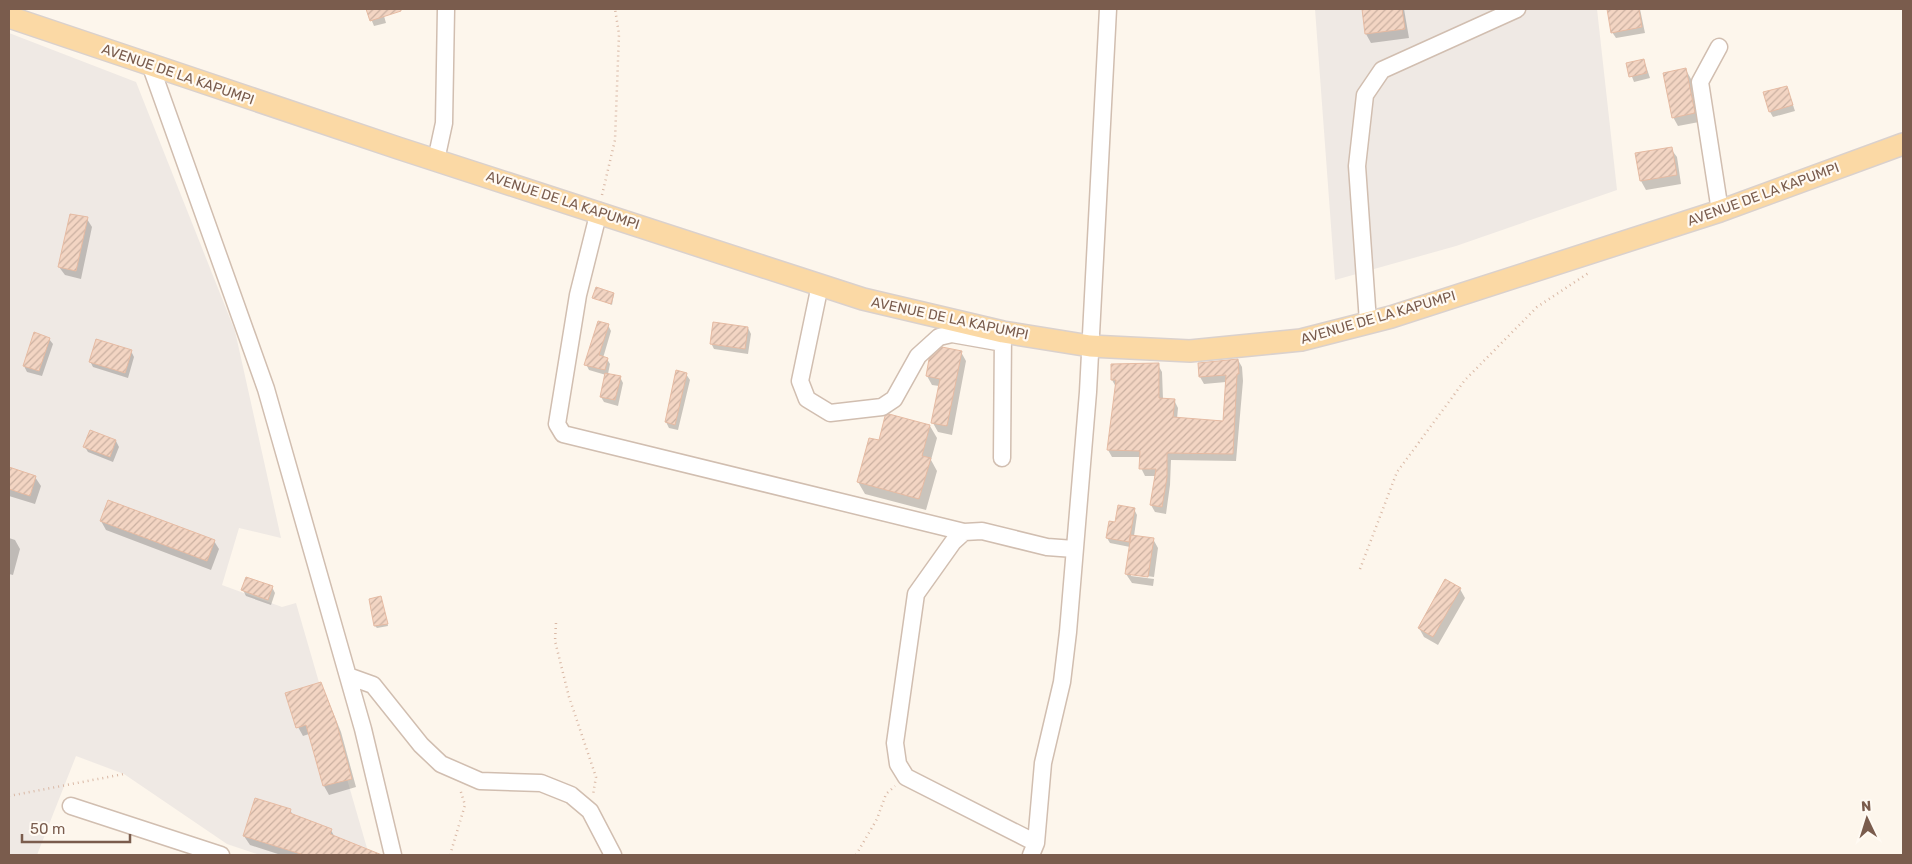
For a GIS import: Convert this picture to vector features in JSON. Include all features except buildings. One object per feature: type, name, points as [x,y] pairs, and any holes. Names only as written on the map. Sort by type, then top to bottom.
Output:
[{"type":"main road","name":"AVENUE DE LA KAPUMPI","points":[[9,17],[436,160],[863,299],[1003,338],[1090,346],[1190,351],[1301,340],[1368,322],[1720,211],[1903,144]]},
{"type":"street","points":[[436,160],[444,124],[446,9]]},
{"type":"street","points":[[964,532],[953,542],[916,594],[895,743],[898,764],[906,777],[1034,849],[1042,764],[1064,662],[1088,392],[1108,9]]},
{"type":"street","points":[[1368,322],[1356,166],[1365,95],[1382,70],[1517,9]]},
{"type":"street","points":[[1719,47],[1700,82],[1720,211]]},
{"type":"street","points":[[150,64],[266,390],[363,729],[393,855]]},
{"type":"street","points":[[599,212],[573,321],[557,424],[563,434],[964,532],[982,531],[1047,547],[1074,548]]},
{"type":"street","points":[[820,285],[800,381],[807,399],[830,412],[882,406],[894,399],[918,356],[939,337],[952,334],[1003,338],[1002,458]]},
{"type":"street","points":[[348,676],[373,685],[430,756],[454,771],[480,781],[540,783],[555,787],[571,795],[590,810],[613,855]]},
{"type":"street","points":[[71,806],[221,855]]},
{"type":"path","points":[[599,212],[615,140],[619,34],[615,9]]},
{"type":"path","points":[[1360,569],[1397,472],[1465,380],[1537,307],[1594,270]]},
{"type":"path","points":[[556,623],[555,641],[569,697],[596,777],[590,810]]},
{"type":"path","points":[[450,855],[465,805],[454,771]]},
{"type":"path","points":[[9,796],[124,774]]},
{"type":"path","points":[[856,855],[877,819],[886,794],[906,777]]},
{"type":"shaded area","points":[[1315,9],[1597,9],[1617,190],[1456,246],[1335,280]]},
{"type":"shaded area","points":[[9,33],[136,82],[235,331],[281,538],[239,528],[222,585],[282,607],[296,603],[369,855],[260,855],[227,844],[124,774],[76,756],[37,855],[9,855]]}]
